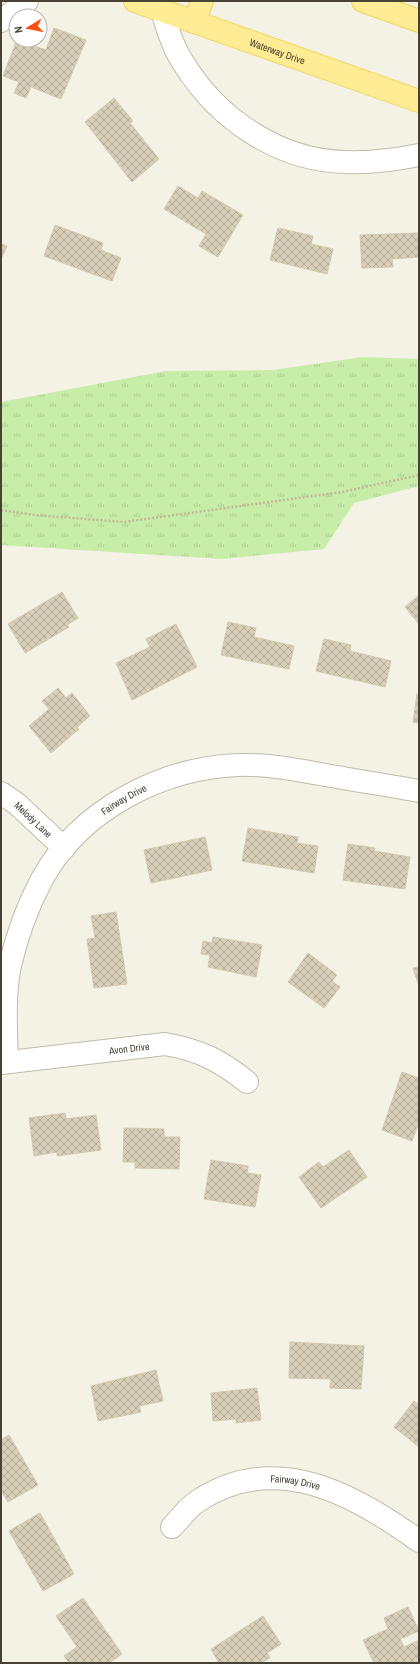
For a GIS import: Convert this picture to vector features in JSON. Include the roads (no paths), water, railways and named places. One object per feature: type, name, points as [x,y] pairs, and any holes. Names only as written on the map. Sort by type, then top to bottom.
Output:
[{"type":"main road","name":"Waterway Drive","points":[[135,1],[419,101]]},
{"type":"main road","points":[[194,22],[202,1]]},
{"type":"main road","points":[[363,1],[419,21]]},
{"type":"street","points":[[1,21],[27,1]]},
{"type":"street","points":[[162,10],[168,32],[183,63],[203,91],[226,115],[248,131],[278,147],[311,158],[345,162],[386,161],[419,155]]},
{"type":"street","name":"Fairway Drive","points":[[4,1062],[4,1011],[9,970],[23,918],[43,878],[64,848],[91,821],[122,799],[163,779],[200,769],[238,765],[275,766],[419,791]]},
{"type":"street","name":"Melody Lane","points":[[1,793],[17,804],[64,848]]},
{"type":"street","name":"Avon Drive","points":[[4,1062],[165,1044],[186,1048],[207,1055],[231,1068],[247,1082]]},
{"type":"street","name":"Fairway Drive","points":[[172,1527],[197,1501],[227,1486],[255,1479],[283,1478],[306,1481],[348,1498],[389,1519],[419,1541]]}]
